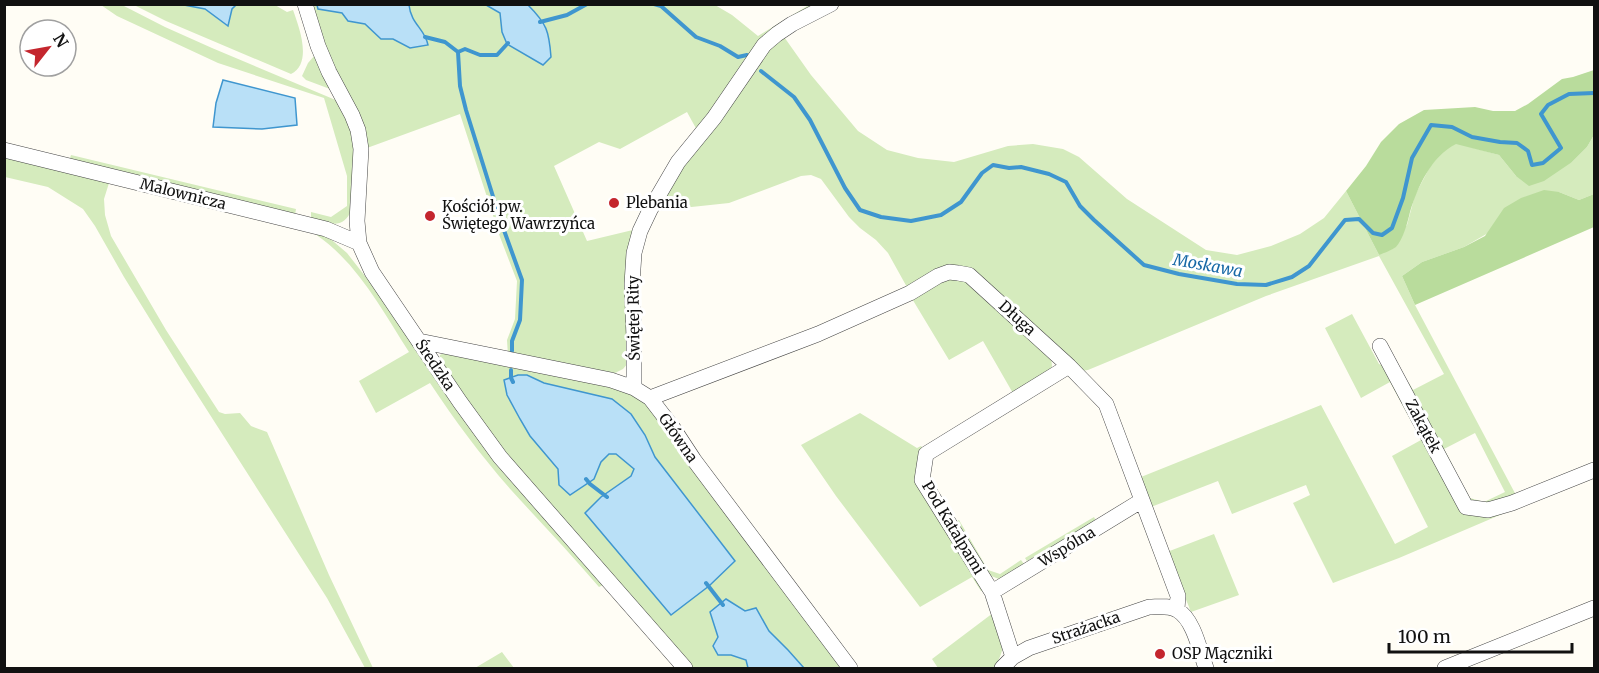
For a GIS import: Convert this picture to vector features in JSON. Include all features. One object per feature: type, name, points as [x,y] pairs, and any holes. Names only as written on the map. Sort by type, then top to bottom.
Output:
[{"type":"street","name":"Świętej Rity","points":[[634,388],[632,284],[634,254],[640,231],[650,210],[678,162],[714,118],[764,45],[792,24],[831,4]]},
{"type":"street","name":"Średzka","points":[[306,9],[329,72],[358,130],[361,149],[357,221],[359,243],[372,272],[500,457],[685,669]]},
{"type":"street","name":"Malownicza","points":[[4,150],[326,229],[359,243]]},
{"type":"street","name":"Długa","points":[[650,398],[826,331],[910,293],[938,276],[949,272],[969,275],[1069,366],[1106,404],[1178,596],[1177,609],[1187,618],[1206,669]]},
{"type":"street","name":"Główna","points":[[419,341],[611,380],[634,388],[650,398],[850,669]]},
{"type":"street","name":"Zakątek","points":[[1380,346],[1466,507],[1488,510],[1512,503],[1594,470]]},
{"type":"street","name":"Pod Katalpami","points":[[1013,657],[992,592],[922,480],[926,454],[1069,366]]},
{"type":"street","name":"Wspólna","points":[[992,592],[1141,501]]},
{"type":"street","name":"Strażacka","points":[[1002,669],[1013,657],[1029,648],[1149,607],[1163,606],[1177,609]]},
{"type":"street","points":[[1445,669],[1594,608]]},
{"type":"green space","points":[[101,5],[122,5],[212,48],[338,101],[345,112],[355,144],[352,209],[348,216],[335,224],[311,218],[311,212],[331,217],[347,206],[347,176],[324,98],[218,63],[117,16]]},
{"type":"green space","points":[[134,5],[184,5],[205,9],[227,26],[232,9],[236,5],[275,5],[287,12],[293,10],[302,44],[301,62],[298,69],[291,74]]},
{"type":"green space","points":[[310,5],[317,5],[318,9],[342,13],[348,21],[365,24],[381,39],[393,39],[410,48],[427,38],[413,19],[409,5],[486,5],[500,13],[502,32],[507,44],[543,65],[548,32],[542,20],[528,5],[715,5],[732,15],[758,36],[809,5],[824,5],[789,23],[698,132],[687,112],[620,149],[599,142],[554,166],[587,241],[637,229],[628,363],[615,373],[508,356],[507,340],[515,319],[517,281],[500,237],[460,114],[367,148],[327,54]]},
{"type":"green space","points":[[782,34],[811,75],[858,131],[887,150],[918,158],[954,162],[1008,146],[1033,144],[1063,149],[1079,157],[1127,199],[1206,250],[1237,255],[1271,246],[1300,234],[1324,218],[1346,191],[1379,255],[1407,225],[1415,195],[1431,165],[1446,149],[1456,143],[1499,155],[1516,176],[1572,162],[1587,147],[1594,135],[1594,194],[1579,200],[1559,192],[1464,247],[1422,262],[1402,276],[1415,305],[1517,497],[1486,506],[1468,501],[1461,482],[1470,498],[1484,502],[1505,492],[1475,433],[1444,449],[1455,470],[1451,470],[1406,385],[1409,383],[1413,390],[1444,374],[1379,256],[1266,296],[1081,371],[970,268],[954,267],[908,289],[888,253],[849,217],[821,179],[811,175],[801,176],[729,203],[654,211],[675,173],[760,57]]},
{"type":"green space","points":[[315,55],[330,89],[306,80],[302,76]]},
{"type":"green space","points":[[1594,70],[1594,135],[1587,147],[1572,162],[1544,181],[1529,186],[1516,176],[1499,155],[1456,144],[1439,156],[1427,173],[1417,192],[1399,244],[1379,255],[1346,191],[1381,142],[1399,124],[1424,110],[1475,107],[1493,111],[1515,111],[1562,79]]},
{"type":"green space","points":[[71,155],[296,209],[295,215],[69,161]]},
{"type":"green space","points":[[5,156],[109,183],[104,199],[105,215],[111,236],[166,330],[219,412],[240,413],[251,426],[267,432],[329,575],[373,668],[365,668],[327,598],[182,371],[83,209],[48,187],[5,177]]},
{"type":"green space","points":[[1544,190],[1559,192],[1579,200],[1594,194],[1594,227],[1415,305],[1402,276],[1422,262],[1464,247],[1485,236],[1504,208],[1521,198]]},
{"type":"green space","points":[[318,232],[327,236],[347,253],[605,584],[599,587],[512,491],[469,438],[430,383],[376,413],[359,381],[409,352],[368,288],[344,258],[315,234]]},
{"type":"green space","points":[[948,279],[963,280],[1051,356],[1052,366],[1049,374],[1014,395],[983,341],[949,360],[911,297]]},
{"type":"green space","points":[[1352,314],[1379,364],[1387,367],[1416,422],[1412,423],[1390,382],[1361,398],[1325,328]]},
{"type":"green space","points":[[446,352],[622,389],[648,405],[843,668],[692,668],[505,456],[439,361],[440,355]]},
{"type":"green space","points":[[1321,405],[1395,544],[1428,527],[1392,456],[1421,440],[1416,432],[1420,430],[1464,514],[1514,509],[1399,558],[1333,583],[1293,503],[1310,495],[1306,485],[1232,514],[1218,481],[1151,507],[1141,477]]},
{"type":"green space","points":[[860,413],[917,448],[921,446],[923,449],[917,479],[986,589],[981,591],[972,577],[920,607],[836,496],[801,445]]},
{"type":"green space","points":[[1094,517],[1096,521],[1027,561],[1025,558]]},
{"type":"green space","points":[[959,520],[988,570],[1000,574],[1021,560],[1024,564],[999,579],[986,574],[954,523]]},
{"type":"green space","points":[[1214,534],[1239,595],[1191,612],[1167,552]]},
{"type":"green space","points":[[993,613],[1003,646],[994,668],[938,668],[932,659]]},
{"type":"green space","points":[[502,652],[514,668],[475,668]]},
{"type":"water","points":[[184,5],[236,5],[232,9],[228,26],[205,9]]},
{"type":"water","points":[[317,5],[409,5],[412,17],[428,45],[410,48],[393,39],[381,39],[365,24],[348,21],[342,13],[318,9]]},
{"type":"water","points":[[486,5],[528,5],[546,28],[551,57],[543,65],[507,44],[502,32],[500,13]]},
{"type":"water","points":[[223,80],[295,98],[297,125],[262,129],[213,127],[216,103]]},
{"type":"water","points":[[518,375],[527,375],[544,383],[612,399],[631,414],[645,435],[655,457],[735,561],[709,586],[671,615],[585,513],[601,497],[631,476],[634,469],[616,454],[609,454],[601,462],[594,479],[570,495],[559,485],[558,469],[530,436],[507,395],[504,380]]},
{"type":"water","points":[[726,599],[745,611],[756,608],[769,631],[804,668],[748,668],[746,660],[731,655],[718,655],[713,646],[718,637],[710,612]]},
{"type":"waterway","name":"Moskawa","points":[[540,22],[567,15],[587,4]]},
{"type":"waterway","name":"Moskawa","points":[[654,4],[661,6],[696,37],[720,46],[738,57],[747,55]]},
{"type":"waterway","name":"Moskawa","points":[[425,37],[445,42],[458,52],[465,49],[480,55],[497,55],[508,43]]},
{"type":"waterway","points":[[458,52],[460,86],[466,110],[522,280],[520,320],[512,341],[512,351]]},
{"type":"waterway","name":"Moskawa","points":[[761,71],[794,97],[810,120],[845,188],[860,210],[881,217],[911,221],[941,215],[961,202],[982,173],[993,165],[1009,168],[1021,167],[1049,174],[1066,182],[1080,206],[1144,265],[1179,274],[1237,284],[1266,285],[1292,277],[1309,266],[1345,220],[1359,219],[1373,233],[1382,235],[1392,228],[1403,198],[1412,158],[1431,125],[1452,127],[1472,137],[1517,143],[1528,151],[1532,165],[1543,163],[1561,148],[1541,114],[1548,105],[1569,94],[1594,93]]},
{"type":"waterway","points":[[511,370],[513,382]]},
{"type":"waterway","points":[[586,479],[607,497]]},
{"type":"waterway","points":[[706,583],[723,605]]},
{"type":"place","name":"Plebania","points":[[614,203]]},
{"type":"place","name":"Kościół pw. Świętego Wawrzyńca","points":[[430,216]]},
{"type":"place","name":"OSP Mączniki","points":[[1160,654]]}]
